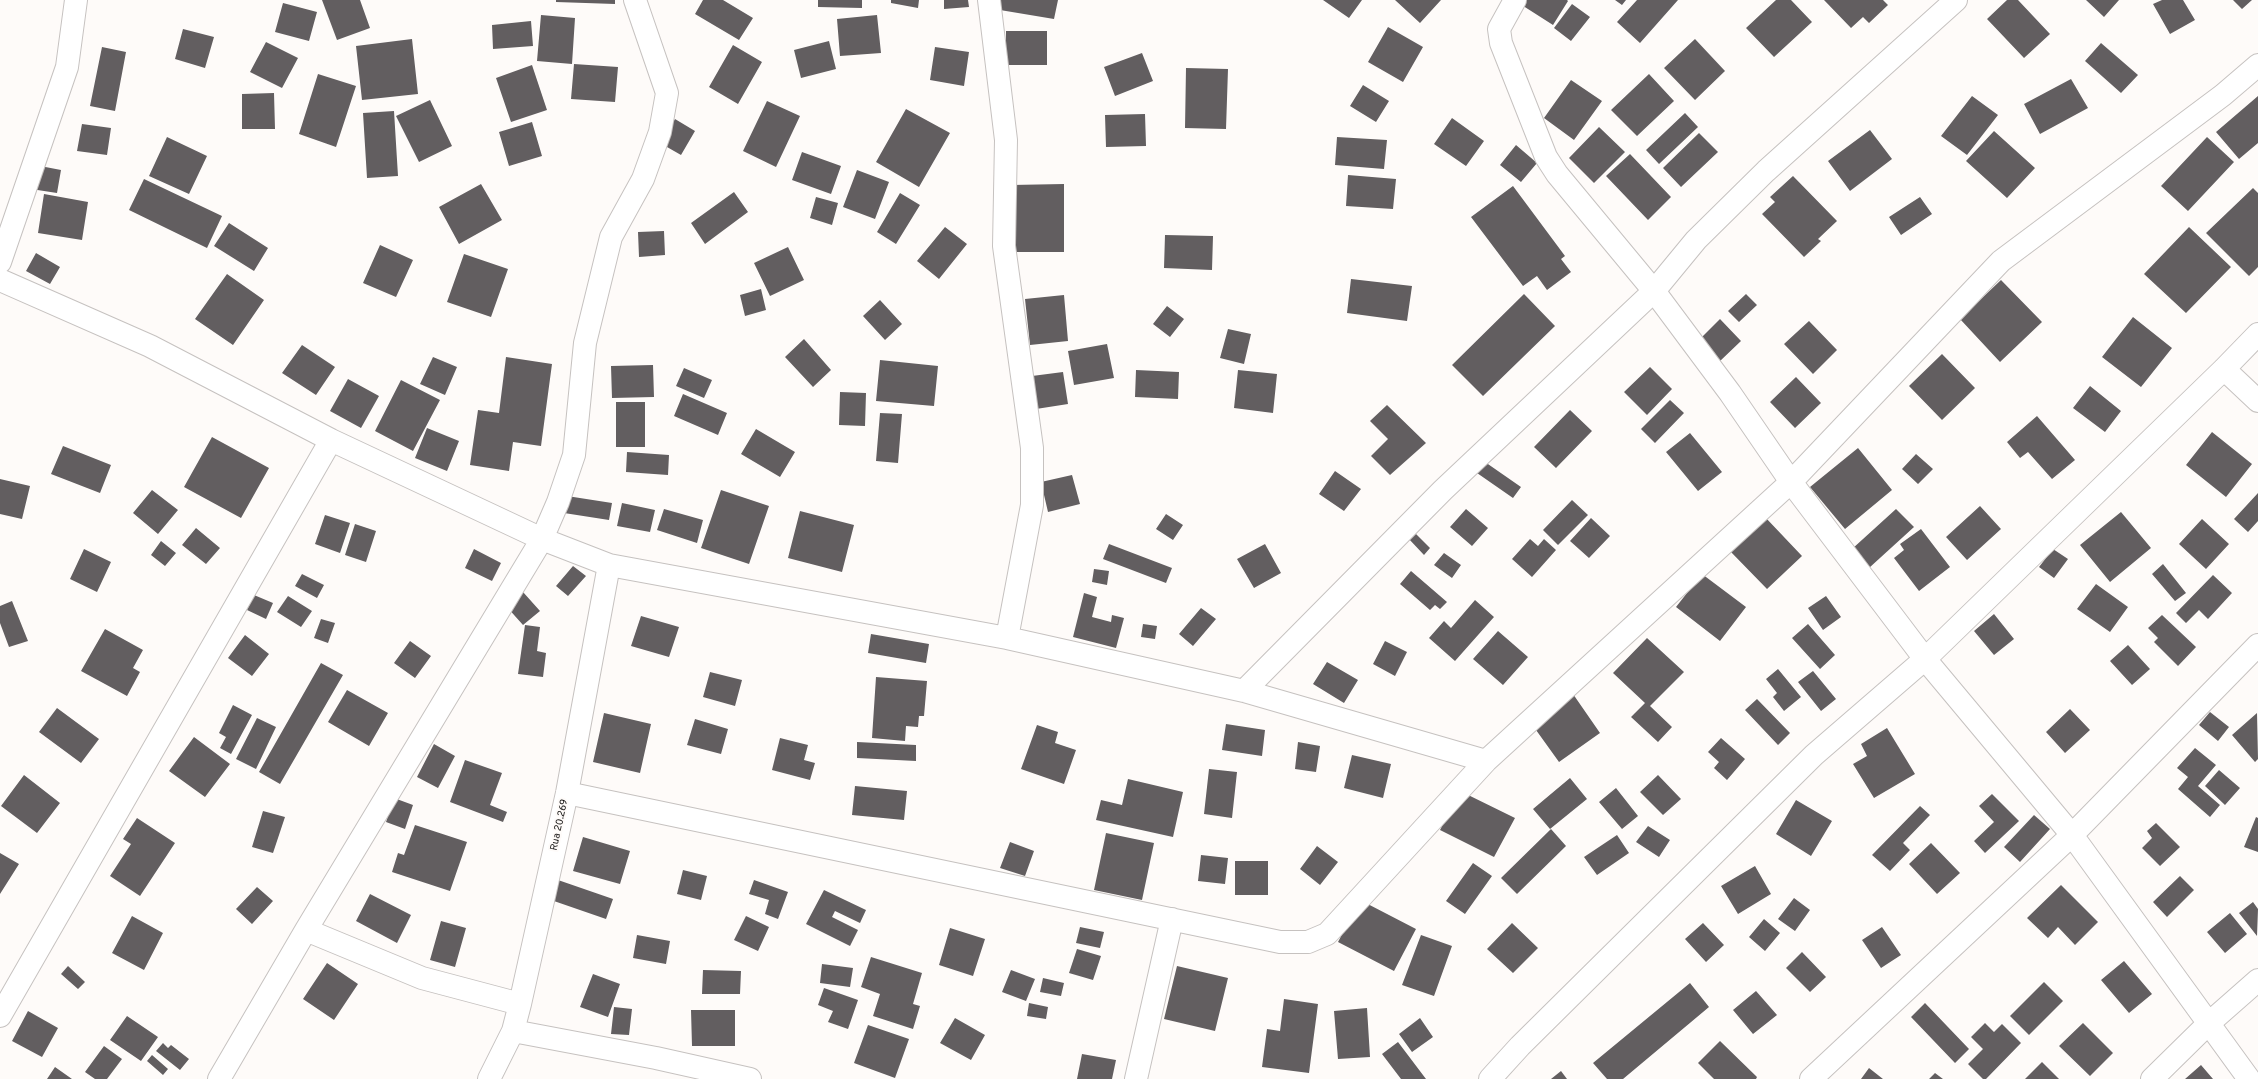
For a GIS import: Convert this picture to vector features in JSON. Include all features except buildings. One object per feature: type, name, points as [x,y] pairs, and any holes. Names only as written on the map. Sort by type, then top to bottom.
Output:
[{"type":"street","points":[[0,262],[67,67],[76,0]]},
{"type":"street","points":[[219,1079],[306,930],[542,540],[574,455],[585,343],[611,237],[643,180],[660,132],[667,93],[635,0]]},
{"type":"street","points":[[989,0],[1006,140],[1004,246],[1032,448],[1032,504],[1007,638]]},
{"type":"street","points":[[1515,0],[1499,29],[1501,43],[1546,157],[1557,174],[1654,291],[1730,393],[1791,482],[1925,659],[2072,835],[2249,1079]]},
{"type":"street","points":[[1244,691],[1443,490],[1654,291],[1696,240],[1766,171],[1955,0]]},
{"type":"street","points":[[567,793],[1280,942],[1308,942],[1327,934],[1486,760],[1791,482],[2001,261],[2223,95],[2258,65]]},
{"type":"street","points":[[0,280],[150,346],[331,440],[542,540],[609,565],[1007,638],[1244,691],[1486,760]]},
{"type":"street","points":[[1490,1079],[1520,1046],[1814,755],[1925,659],[2224,369],[2258,334]]},
{"type":"street","points":[[2224,369],[2258,401]]},
{"type":"street","points":[[0,1016],[331,440]]},
{"type":"street","name":"Rua 20.269","points":[[489,1079],[513,1031],[520,1004],[567,793],[609,565]]},
{"type":"street","points":[[1811,1079],[2072,835],[2258,645]]},
{"type":"street","points":[[1136,1079],[1172,919]]},
{"type":"street","points":[[306,930],[422,978],[520,1004]]},
{"type":"street","points":[[2152,1079],[2208,1024],[2258,980]]},
{"type":"street","points":[[513,1031],[656,1058],[750,1079]]}]
